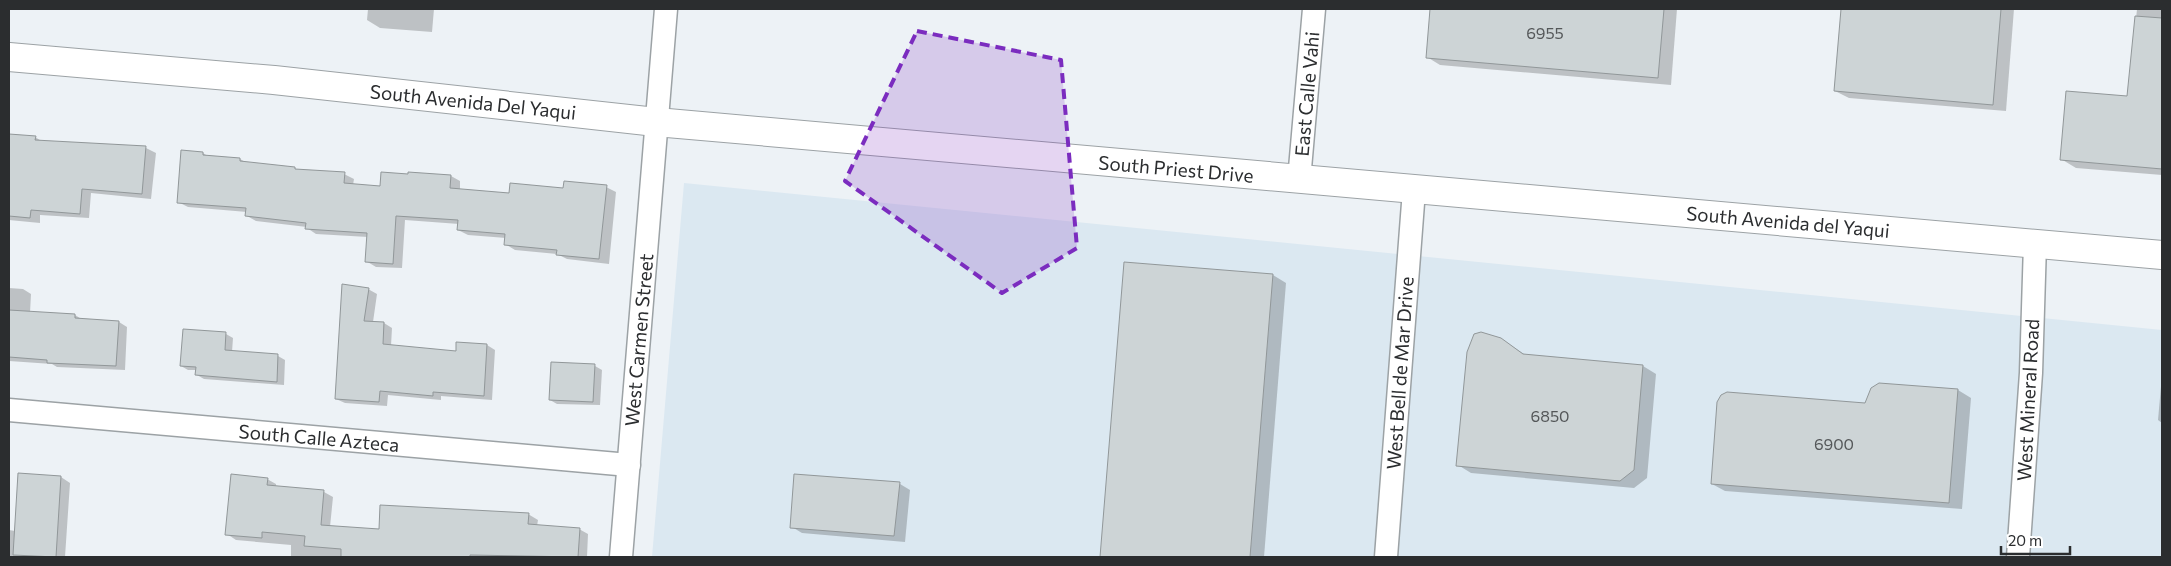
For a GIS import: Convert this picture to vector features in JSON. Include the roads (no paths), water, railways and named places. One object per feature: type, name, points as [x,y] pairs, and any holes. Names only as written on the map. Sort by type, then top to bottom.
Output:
[{"type":"street","name":"West Carmen Street","points":[[621,557],[666,9]]},
{"type":"street","name":"East Calle Vahi","points":[[1299,180],[1314,9]]},
{"type":"street","name":"South Avenida Del Yaqui","points":[[9,57],[274,80],[656,122],[937,147]]},
{"type":"street","name":"South Priest Drive","points":[[937,147],[1414,190]]},
{"type":"street","name":"South Avenida del Yaqui","points":[[1414,190],[2162,255]]},
{"type":"street","name":"West Bell de Mar Drive","points":[[1386,557],[1414,190]]},
{"type":"street","name":"West Mineral Road","points":[[2018,557],[2031,374],[2035,244]]},
{"type":"street","name":"South Calle Azteca","points":[[9,410],[629,464]]}]
